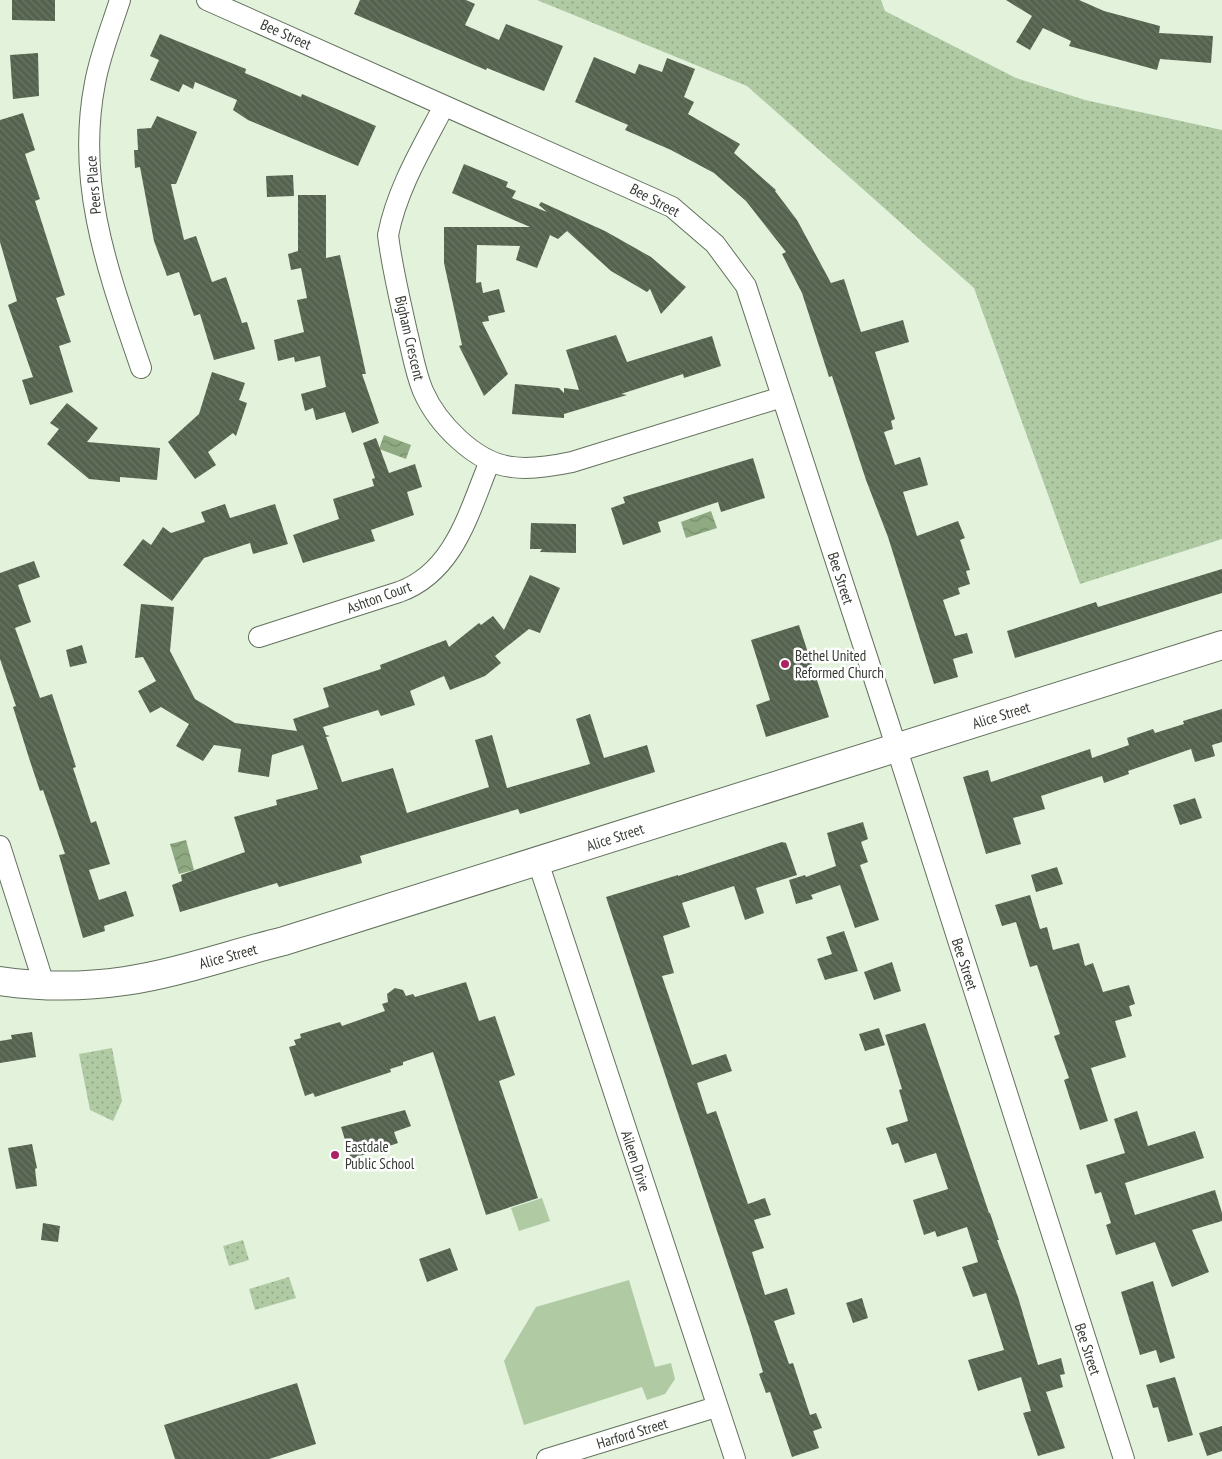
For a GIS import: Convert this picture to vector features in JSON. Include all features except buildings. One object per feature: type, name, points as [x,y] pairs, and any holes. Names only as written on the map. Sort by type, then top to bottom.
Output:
[{"type":"street","name":"Peers Place","points":[[120,0],[103,50],[95,84],[90,120],[90,162],[98,233],[140,368]]},
{"type":"street","name":"Bee Street","points":[[212,1],[444,106],[649,195],[672,207],[705,232],[722,251],[746,286],[1124,1459]]},
{"type":"street","name":"Bigham Crescent","points":[[444,106],[400,191],[392,213],[389,242],[402,307],[423,392],[431,407],[466,444],[490,461],[512,467],[549,466],[572,462],[782,397]]},
{"type":"street","name":"Ashton Court","points":[[259,636],[412,588],[441,564],[455,545],[490,461]]},
{"type":"street","name":"Alice Street","points":[[0,982],[44,984],[112,982],[176,970],[284,940],[538,862],[1222,645]]},
{"type":"street","points":[[0,846],[44,984]]},
{"type":"street","name":"Aileen Drive","points":[[538,862],[735,1459]]},
{"type":"street","name":"Harford Street","points":[[547,1459],[716,1406]]},
{"type":"shaded area","points":[[537,0],[881,0],[885,11],[1016,78],[1085,100],[1222,130],[1222,539],[1080,584],[974,288],[747,86]]},
{"type":"shaded area","points":[[112,1048],[122,1101],[113,1121],[90,1110],[79,1054]]},
{"type":"shaded area","points":[[542,1198],[550,1221],[519,1231],[511,1208]]},
{"type":"shaded area","points":[[243,1240],[249,1260],[229,1266],[223,1246]]},
{"type":"shaded area","points":[[289,1277],[296,1298],[255,1310],[249,1289]]},
{"type":"shaded area","points":[[629,1280],[655,1367],[671,1363],[675,1379],[665,1394],[647,1400],[642,1387],[524,1425],[504,1361],[536,1307]]},
{"type":"water","points":[[384,435],[411,445],[406,459],[379,449]]},
{"type":"water","points":[[711,511],[717,528],[686,538],[681,522]]},
{"type":"water","points":[[186,840],[194,870],[179,874],[170,844]]},
{"type":"place","name":"Bethel United Reformed Church","points":[[785,664]]},
{"type":"place","name":"Eastdale Public School","points":[[335,1155]]}]
